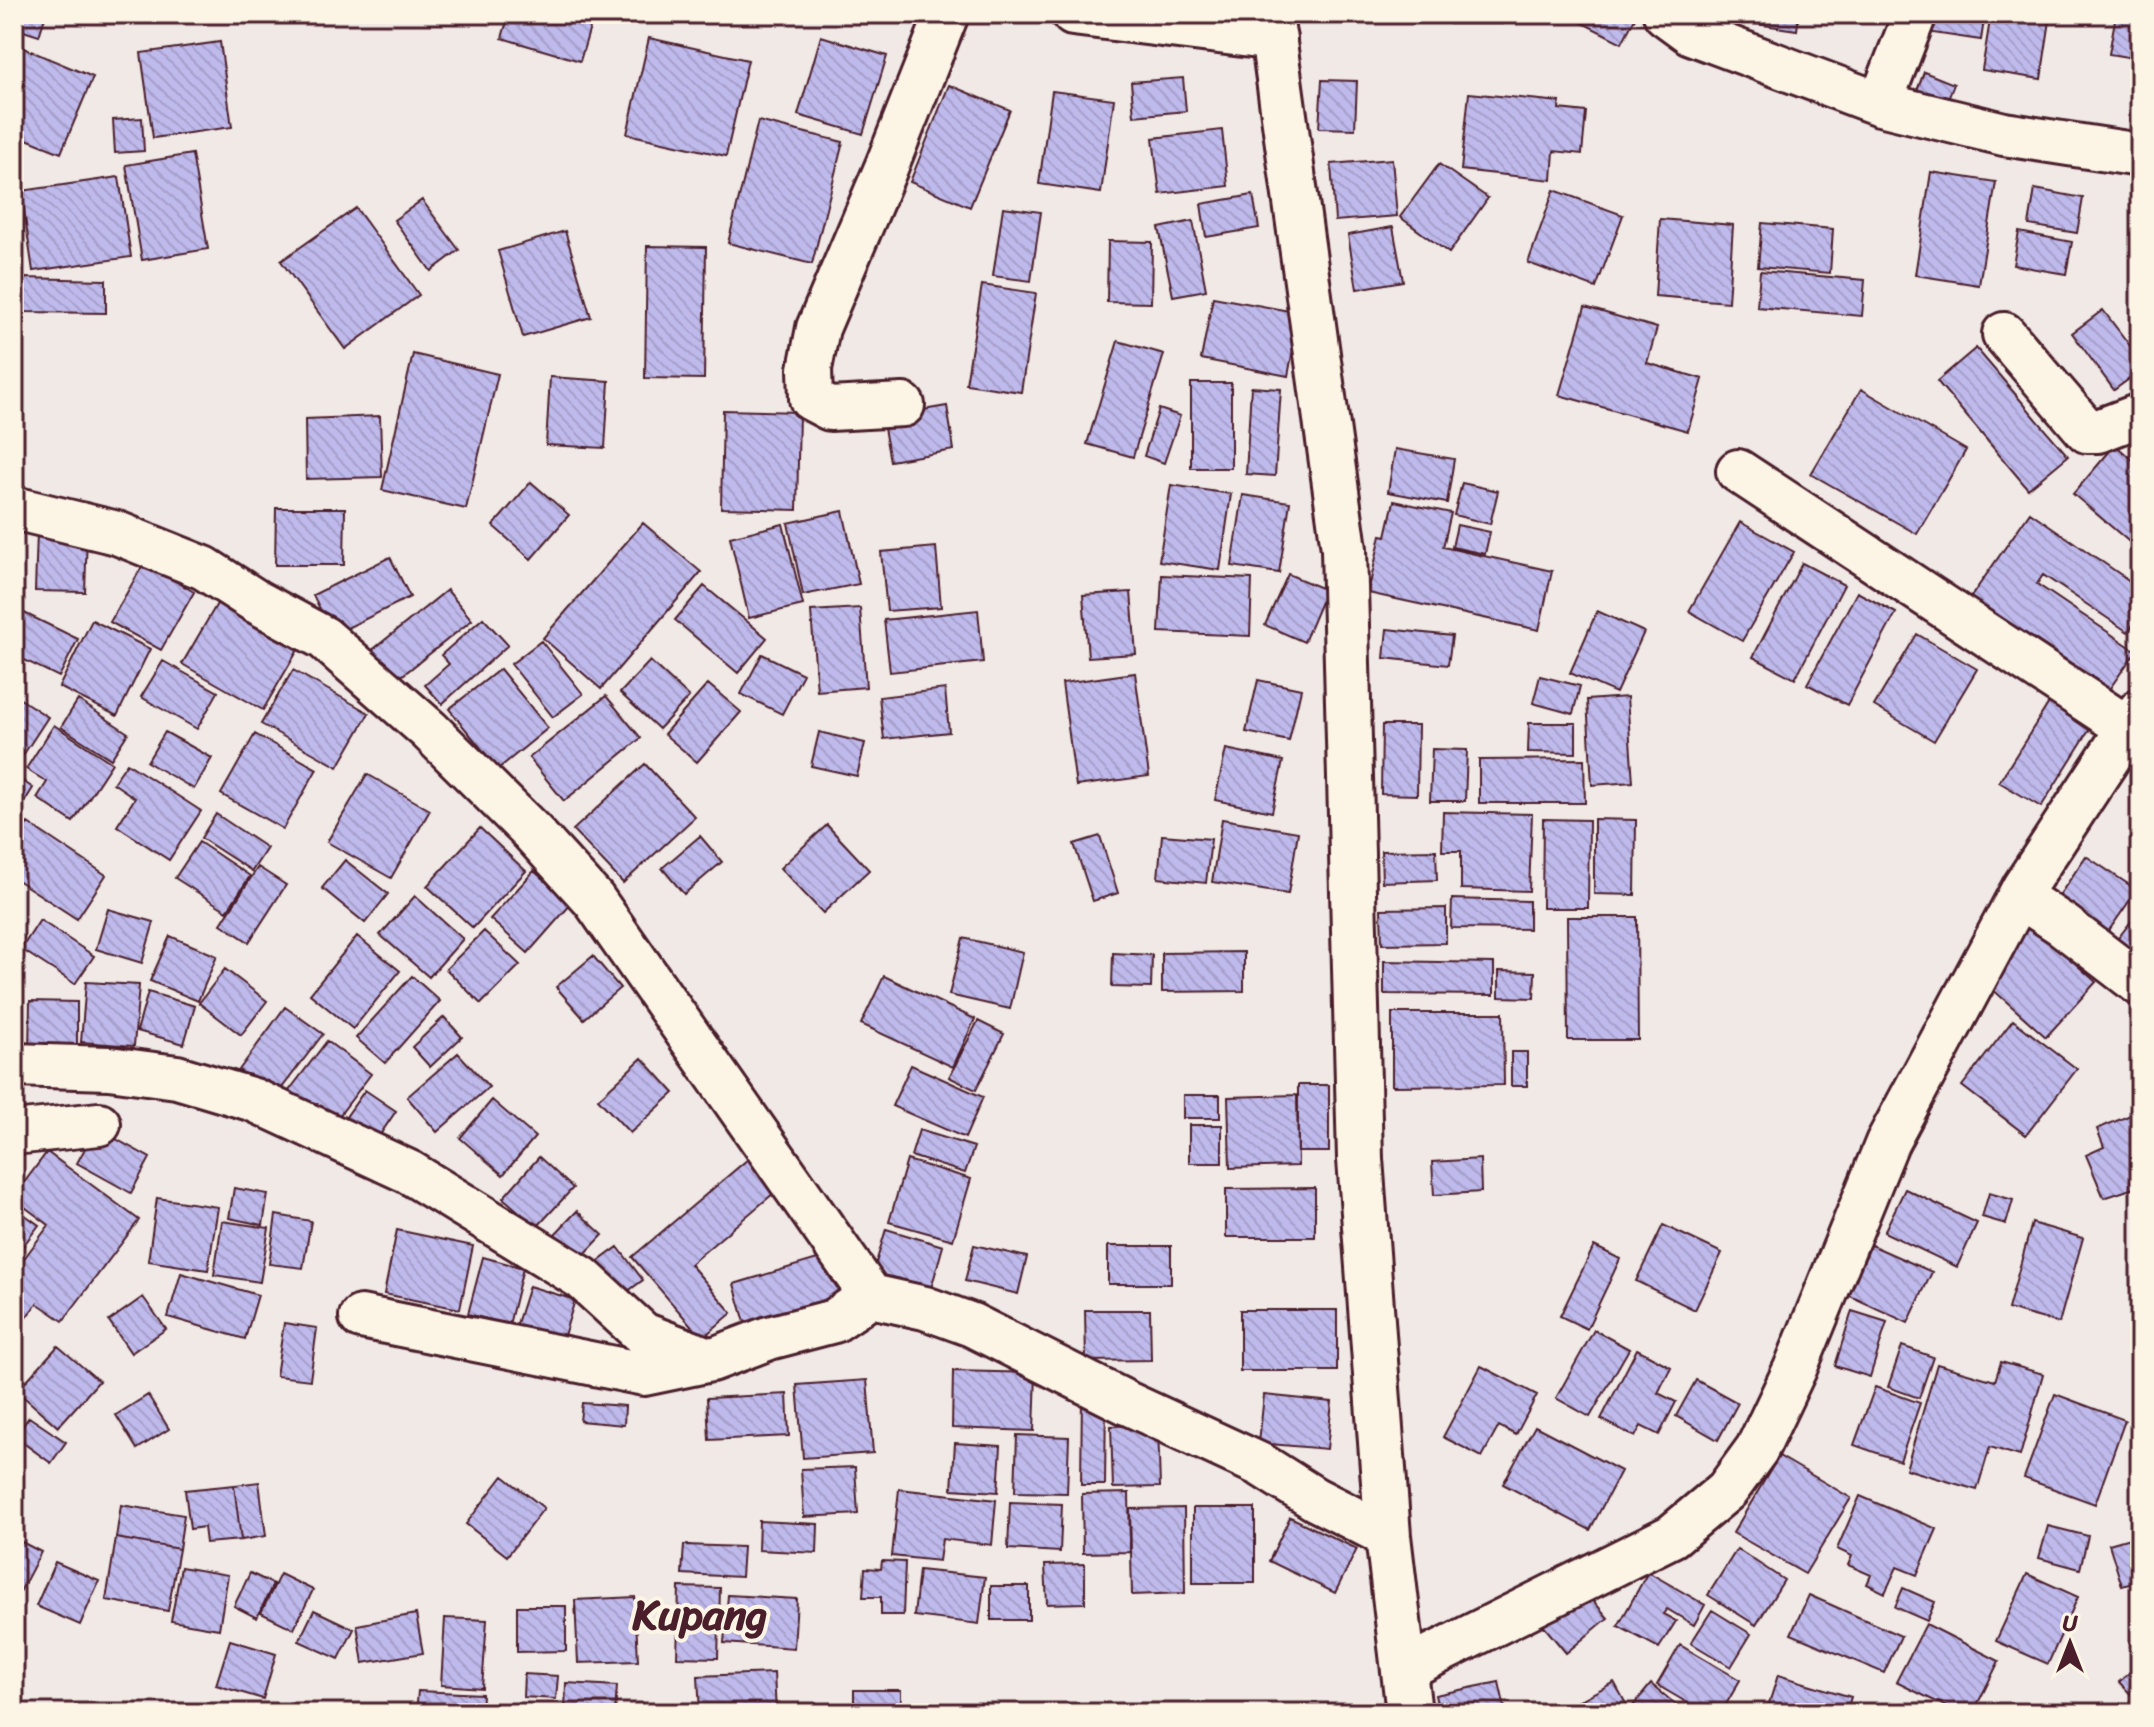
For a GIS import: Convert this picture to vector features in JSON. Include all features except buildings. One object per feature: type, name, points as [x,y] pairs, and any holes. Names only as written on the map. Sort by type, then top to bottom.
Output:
[{"type":"street","points":[[903,405],[830,409],[811,399],[810,369],[818,328],[947,14]]},
{"type":"street","points":[[1073,14],[1272,26],[1344,549],[1360,1159],[1388,1536],[1409,1713]]},
{"type":"street","points":[[1665,14],[1691,33],[1880,104],[2004,134],[2140,155]]},
{"type":"street","points":[[1880,104],[1915,14]]},
{"type":"street","points":[[2004,334],[2087,431],[2098,431],[2140,415]]},
{"type":"street","points":[[1405,1669],[1672,1536],[1727,1490],[1757,1449],[1795,1369],[1887,1143],[2019,896],[2134,719],[1738,471]]},
{"type":"street","points":[[14,508],[117,533],[204,568],[257,602],[324,638],[429,730],[532,832],[594,900],[871,1296],[925,1308],[972,1325],[1127,1403],[1249,1459],[1315,1499],[1388,1536]]},
{"type":"street","points":[[2019,896],[2063,925],[2140,984]]},
{"type":"street","points":[[14,1065],[109,1068],[177,1077],[254,1100],[409,1172],[582,1278],[643,1334],[711,1360]]},
{"type":"street","points":[[14,1133],[99,1124]]},
{"type":"street","points":[[361,1317],[644,1374],[711,1360],[769,1338],[834,1321],[871,1296]]},
{"type":"district","name":"Kupang","points":[[700,1615]]}]
